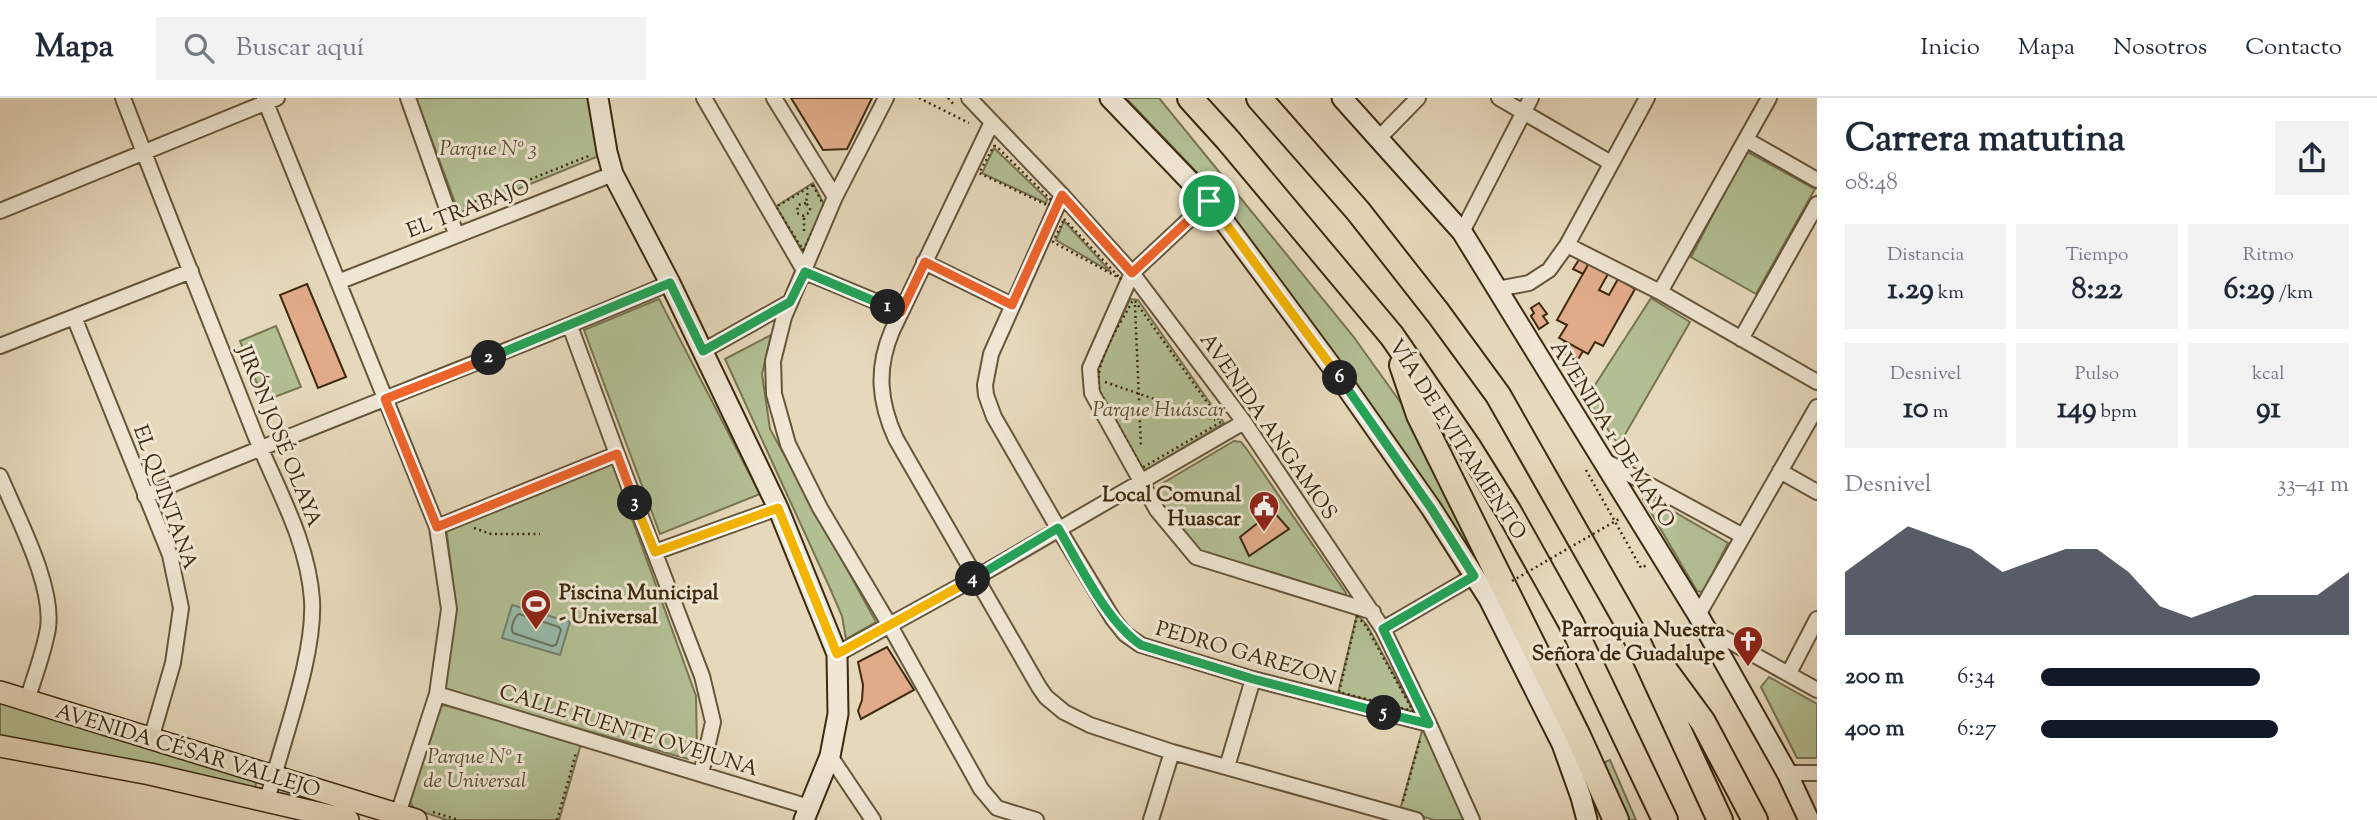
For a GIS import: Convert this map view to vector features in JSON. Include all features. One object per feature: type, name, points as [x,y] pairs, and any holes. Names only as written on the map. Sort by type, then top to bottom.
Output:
[{"type":"highway","name":"VÍA DE EVITAMIENTO","points":[[1190,98],[1392,336],[1469,448],[1509,512],[1571,623],[1665,820]]},
{"type":"highway","points":[[1259,98],[1358,211],[1498,395],[1636,638],[1720,820]]},
{"type":"highway","points":[[1392,336],[1419,415],[1616,820]]},
{"type":"highway","points":[[1636,638],[1673,679],[1696,711],[1755,820]]},
{"type":"main road","name":"AVENIDA CÉSAR VALLEJO","points":[[0,692],[409,816]]},
{"type":"main road","name":"AVENIDA CÉSAR VALLEJO","points":[[0,746],[149,774],[348,820]]},
{"type":"street","name":"JIRÓN JOSÉ OLAYA","points":[[123,98],[260,447],[303,548],[310,575],[311,630],[306,658],[269,793],[263,800]]},
{"type":"street","points":[[408,98],[456,234]]},
{"type":"street","points":[[598,98],[613,174],[670,283],[778,508],[837,654],[838,714],[830,756],[807,813]]},
{"type":"street","points":[[704,98],[805,272],[901,312]]},
{"type":"street","points":[[774,98],[835,197]]},
{"type":"street","points":[[886,98],[835,197],[790,302],[775,345],[774,394],[788,444],[820,508],[889,624],[981,789],[997,808],[1036,820]]},
{"type":"street","name":"AVENIDA ANGAMOS","points":[[969,98],[1062,195],[1244,422],[1383,629],[1426,728],[1472,820]]},
{"type":"street","points":[[1111,98],[1209,201],[1431,508],[1489,599],[1562,744],[1587,820]]},
{"type":"street","name":"AVENIDA 1 DE MAYO","points":[[1342,98],[1462,232],[1701,621],[1787,774],[1809,820]]},
{"type":"street","points":[[1379,138],[1418,98]]},
{"type":"street","points":[[1499,98],[1611,163]]},
{"type":"street","points":[[1462,232],[1531,98]]},
{"type":"street","points":[[1497,289],[1529,283],[1549,270],[1567,245],[1647,98]]},
{"type":"street","points":[[1660,292],[1748,140],[1769,98]]},
{"type":"street","points":[[0,211],[269,99],[338,282],[437,527],[449,609],[437,694],[409,816]]},
{"type":"street","points":[[992,122],[886,345],[881,383],[884,407],[896,439],[1040,687],[1054,705],[1076,720],[1172,752],[1407,817]]},
{"type":"street","points":[[1748,140],[1817,180]]},
{"type":"street","name":"EL TRABAJO","points":[[338,282],[613,174]]},
{"type":"street","name":"PEDRO GAREZON","points":[[1062,195],[991,354],[986,376],[986,395],[994,417],[1113,619],[1125,634],[1141,645],[1426,728]]},
{"type":"street","points":[[1209,201],[1126,276],[1093,359],[1089,378],[1093,393],[1142,474],[1157,510],[1196,557],[1373,612]]},
{"type":"street","points":[[1741,339],[1817,204]]},
{"type":"street","points":[[1567,245],[1660,292],[1817,382]]},
{"type":"street","points":[[925,262],[1012,305]]},
{"type":"street","points":[[0,346],[191,271]]},
{"type":"street","points":[[145,496],[260,447],[570,326],[670,283]]},
{"type":"street","points":[[703,351],[790,302]]},
{"type":"street","name":"EL QUINTANA","points":[[74,317],[170,555],[181,608],[173,663],[151,738]]},
{"type":"street","points":[[570,326],[702,676],[713,722],[701,774]]},
{"type":"street","points":[[1817,407],[1743,536],[1701,621],[1817,690]]},
{"type":"street","points":[[837,654],[975,578],[1142,474],[1244,422]]},
{"type":"street","points":[[437,527],[617,454]]},
{"type":"street","points":[[1601,459],[1743,536]]},
{"type":"street","points":[[1780,471],[1817,492]]},
{"type":"street","points":[[0,476],[39,570],[48,609],[48,628],[27,701]]},
{"type":"street","points":[[655,552],[778,508]]},
{"type":"street","points":[[1383,629],[1474,576]]},
{"type":"street","points":[[1789,673],[1817,619]]},
{"type":"street","points":[[1227,767],[1253,679]]},
{"type":"street","name":"CALLE FUENTE OVEJUNA","points":[[437,694],[701,774],[807,813]]},
{"type":"street","points":[[1152,820],[1172,752]]},
{"type":"street","points":[[830,756],[873,820]]},
{"type":"street","points":[[1787,774],[1817,773]]},
{"type":"path","points":[[919,98],[975,125]]},
{"type":"path","points":[[460,208],[592,155],[594,151]]},
{"type":"path","points":[[979,173],[1049,206]]},
{"type":"path","points":[[813,185],[825,208],[803,250],[776,207],[808,188],[813,185]]},
{"type":"path","points":[[806,203],[808,188]]},
{"type":"path","points":[[1064,219],[1126,276],[1053,242],[1062,221],[1064,219]]},
{"type":"path","points":[[1135,301],[1105,352],[1097,379],[1099,392],[1142,474]]},
{"type":"path","points":[[1135,301],[1142,474]]},
{"type":"path","points":[[1135,301],[1221,422]]},
{"type":"path","points":[[1097,379],[1221,422]]},
{"type":"path","points":[[1142,474],[1221,422]]},
{"type":"path","points":[[1597,492],[1642,568],[1648,565]]},
{"type":"path","points":[[1512,581],[1619,519]]},
{"type":"path","points":[[472,527],[491,534],[540,534]]},
{"type":"path","points":[[1357,616],[1366,626],[1413,711],[1339,692],[1357,616]]},
{"type":"path","points":[[1407,817],[1426,728]]},
{"type":"path","points":[[557,820],[579,745]]},
{"type":"path","points":[[409,816],[459,820]]},
{"type":"green space","name":"Parque Nº 3","points":[[416,98],[587,98],[599,156],[459,213]]},
{"type":"green space","points":[[1126,98],[1159,98],[1353,336],[1406,410],[1481,554],[1472,558],[1338,359],[1207,183]]},
{"type":"green space","points":[[994,148],[1047,199],[1046,203],[982,173]]},
{"type":"green space","points":[[1746,151],[1815,189],[1756,294],[1691,257]]},
{"type":"green space","points":[[813,183],[826,208],[803,252],[775,207]]},
{"type":"green space","points":[[1064,221],[1111,272],[1056,240]]},
{"type":"green space","points":[[1651,298],[1690,322],[1619,445],[1586,399]]},
{"type":"green space","points":[[659,299],[760,494],[660,534],[584,330]]},
{"type":"green space","name":"Parque Huáscar","points":[[1130,299],[1138,300],[1224,423],[1143,472],[1097,391],[1097,367]]},
{"type":"green space","points":[[276,326],[301,387],[264,401],[240,341]]},
{"type":"green space","points":[[771,335],[762,374],[770,429],[876,622],[846,639],[842,616],[725,359]]},
{"type":"green space","points":[[1234,441],[1241,442],[1246,448],[1346,593],[1345,597],[1203,555],[1165,513],[1156,494],[1158,486]]},
{"type":"green space","points":[[611,461],[696,696],[697,751],[688,759],[444,691],[456,606],[446,527]]},
{"type":"green space","points":[[1647,496],[1728,543],[1703,592],[1697,591],[1643,499]]},
{"type":"green space","points":[[1357,614],[1367,625],[1414,712],[1338,693]]},
{"type":"green space","points":[[1769,677],[1817,704],[1817,758],[1797,758],[1761,687]]},
{"type":"green space","points":[[0,702],[257,780],[255,788],[0,739]]},
{"type":"green space","name":"Parque Nº 1 de Universal","points":[[444,705],[581,744],[559,820],[447,820],[414,809],[410,802],[438,709]]},
{"type":"green space","points":[[1422,731],[1428,733],[1464,817],[1462,820],[1434,820],[1400,810]]},
{"type":"green space","points":[[1610,760],[1636,820],[1623,820],[1598,765]]},
{"type":"water","points":[[512,605],[570,622],[560,655],[502,638]]},
{"type":"building","points":[[791,98],[872,98],[847,149],[823,150]]},
{"type":"building","points":[[1580,258],[1589,263],[1583,274],[1573,269]]},
{"type":"building","points":[[1589,263],[1608,274],[1599,290],[1609,295],[1618,279],[1635,289],[1603,346],[1595,342],[1588,354],[1559,338],[1567,325],[1557,320]]},
{"type":"building","points":[[307,284],[346,377],[318,388],[280,295]]},
{"type":"building","points":[[1539,303],[1547,314],[1543,316],[1548,323],[1539,329],[1531,316],[1534,313],[1531,308]]},
{"type":"building","points":[[1565,341],[1583,351],[1577,361],[1559,351]]},
{"type":"building","name":"Local Comunal Huascar","points":[[1273,511],[1289,529],[1249,556],[1240,537]]},
{"type":"building","points":[[887,647],[914,690],[861,719],[858,711],[863,685],[858,662]]},
{"type":"place","name":"Local Comunal Huascar","points":[[1264,533]]},
{"type":"place","name":"Piscina Municipal - Universal","points":[[536,631]]},
{"type":"place","name":"Parroquia Nuestra Señora de Guadalupe","points":[[1748,668]]},
{"type":"route","points":[[1062,195],[1132,273],[1209,201],[1335,371],[1431,508],[1474,576],[1383,629],[1429,724],[1253,679],[1141,645],[1125,634],[1113,619],[1058,528],[975,578],[837,654],[778,508],[655,552],[617,454],[437,527],[385,399],[570,326],[670,283],[703,351],[790,302],[805,272],[901,312],[925,262],[1012,305],[1062,195]]}]
